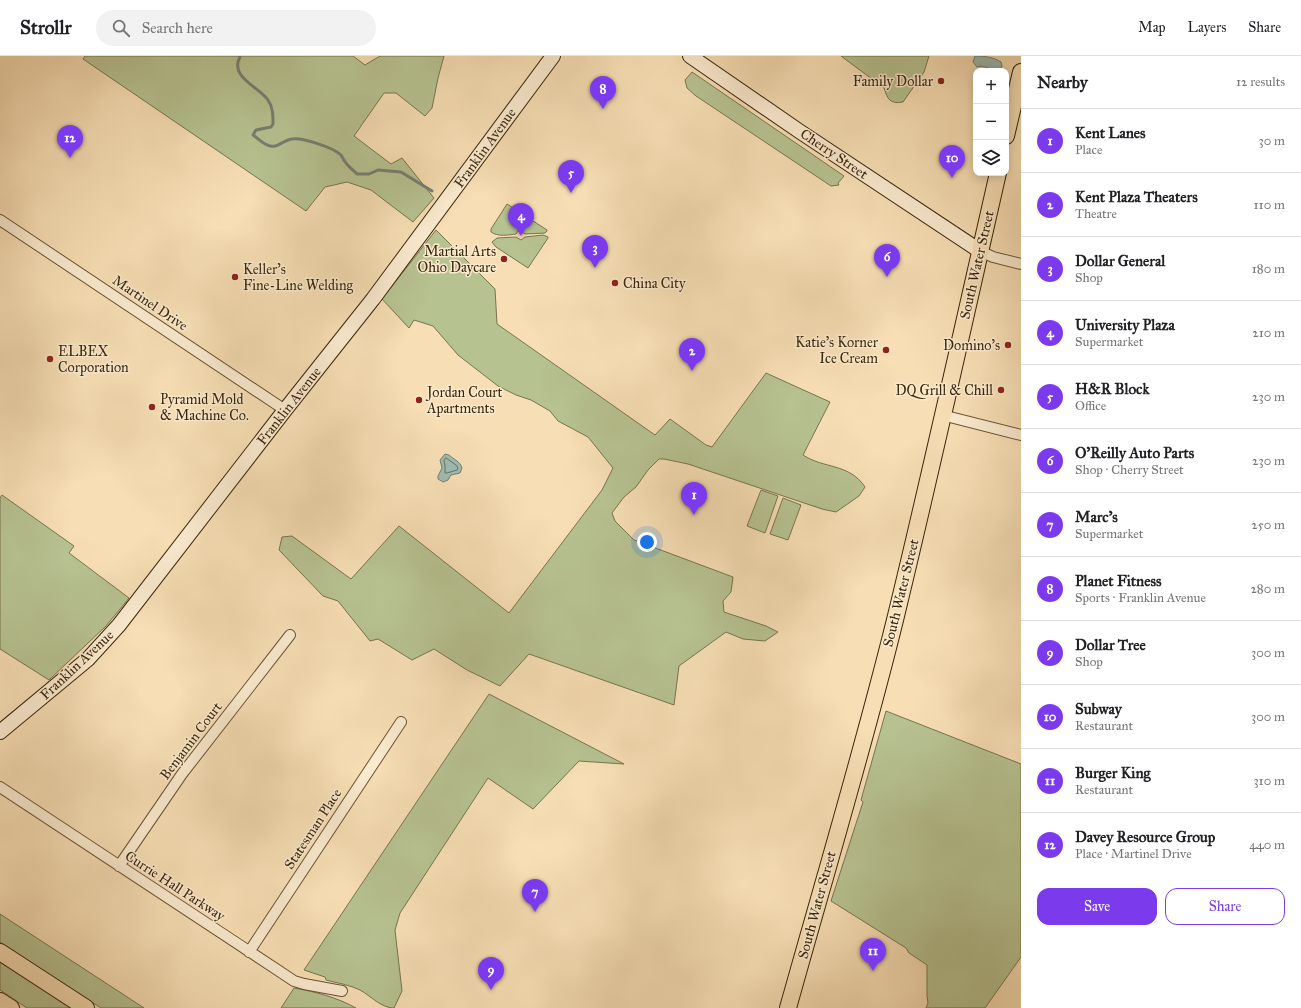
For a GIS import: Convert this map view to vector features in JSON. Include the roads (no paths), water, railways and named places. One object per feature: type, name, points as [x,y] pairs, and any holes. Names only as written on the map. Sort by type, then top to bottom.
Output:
[{"type":"main road","points":[[1009,123],[1021,72]]},
{"type":"main road","name":"South Water Street","points":[[788,1008],[868,724],[896,616],[997,176]]},
{"type":"main road","points":[[0,952],[86,1008]]},
{"type":"main road","points":[[0,1001],[11,1008]]},
{"type":"street","name":"Franklin Avenue","points":[[0,732],[68,676],[102,645],[119,625],[285,410],[374,299],[553,56]]},
{"type":"street","name":"Cherry Street","points":[[690,56],[799,131],[980,251]]},
{"type":"street","name":"Martinel Drive","points":[[0,220],[285,410]]},
{"type":"street","points":[[980,251],[993,257],[1021,264]]},
{"type":"street","points":[[942,415],[1021,435]]},
{"type":"street","name":"Benjamin Court","points":[[119,866],[182,774],[290,635]]},
{"type":"street","name":"Statesman Place","points":[[249,952],[401,722]]},
{"type":"street","name":"Currie Hall Parkway","points":[[0,787],[249,952],[294,980],[304,984],[342,991]]},
{"type":"water","points":[[975,56],[985,57],[1001,62],[1002,66],[1001,68],[988,68],[983,66],[977,67],[973,62]]},
{"type":"water","points":[[445,454],[449,455],[458,462],[462,468],[460,473],[451,475],[448,480],[443,482],[438,479],[438,476],[442,468],[440,460]]},
{"type":"waterway","points":[[239,56],[238,70],[246,81],[264,95],[270,103],[272,109],[273,124],[271,127],[256,130],[253,135],[262,142],[275,146],[292,139],[310,141],[337,152],[357,174],[369,174],[378,170],[401,172],[432,191]]},
{"type":"place","name":"Family Dollar","points":[[941,81]]},
{"type":"place","name":"Planet Fitness","points":[[603,109]]},
{"type":"place","name":"Davey Resource Group","points":[[70,158]]},
{"type":"place","name":"Subway","points":[[952,178]]},
{"type":"place","name":"H&R Block","points":[[571,193]]},
{"type":"place","name":"University Plaza","points":[[521,236]]},
{"type":"place","name":"Martial Arts Ohio Daycare","points":[[504,259]]},
{"type":"place","name":"Dollar General","points":[[595,268]]},
{"type":"place","name":"Keller’s Fine-Line Welding","points":[[235,277]]},
{"type":"place","name":"O'Reilly Auto Parts","points":[[887,277]]},
{"type":"place","name":"China City","points":[[615,283]]},
{"type":"place","name":"Domino's","points":[[1008,345]]},
{"type":"place","name":"Katie's Korner Ice Cream","points":[[886,350]]},
{"type":"place","name":"ELBEX Corporation","points":[[50,359]]},
{"type":"place","name":"Kent Plaza Theaters","points":[[692,371]]},
{"type":"place","name":"DQ Grill & Chill","points":[[1001,390]]},
{"type":"place","name":"Jordan Court Apartments","points":[[419,400]]},
{"type":"place","name":"Pyramid Mold & Machine Co.","points":[[152,407]]},
{"type":"place","name":"Kent Lanes","points":[[694,515]]},
{"type":"place","name":"Marc's","points":[[535,912]]},
{"type":"place","name":"Burger King","points":[[873,971]]},
{"type":"place","name":"Dollar Tree","points":[[491,990]]}]
